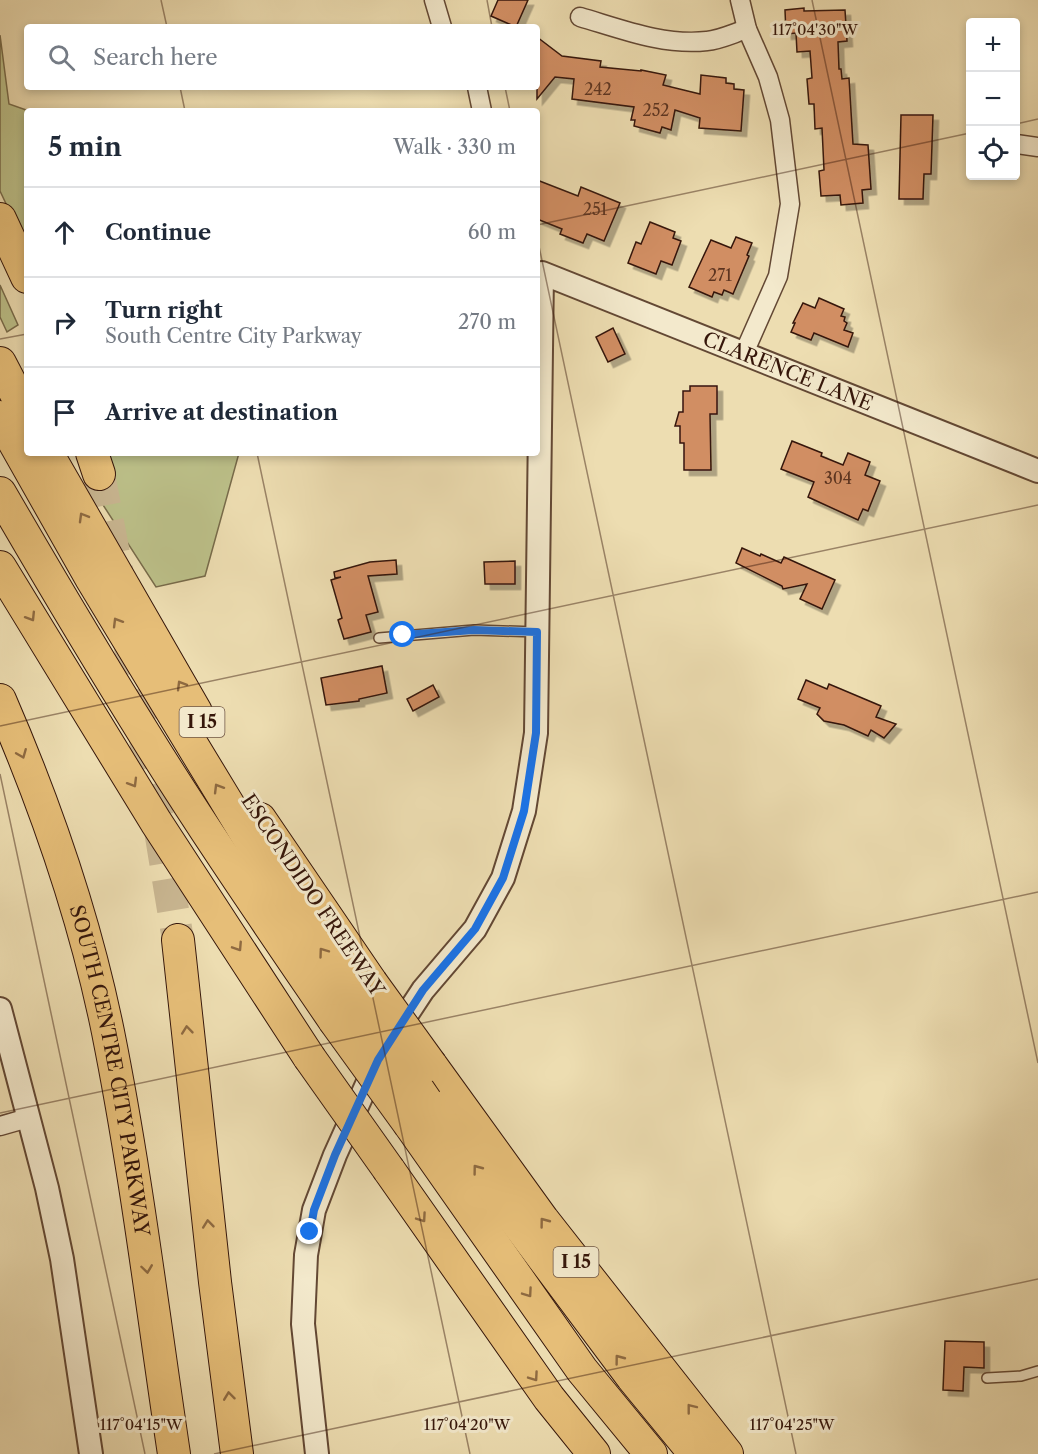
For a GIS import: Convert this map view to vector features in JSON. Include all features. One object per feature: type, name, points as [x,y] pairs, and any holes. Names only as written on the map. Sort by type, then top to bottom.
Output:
[{"type":"highway","points":[[0,219],[24,271]]},
{"type":"highway","points":[[0,363],[24,409]]},
{"type":"highway","points":[[0,417],[91,578],[288,903],[354,1000],[418,1113],[582,1370],[651,1454]]},
{"type":"highway","name":"ESCONDIDO FREEWAY","points":[[49,456],[136,611],[261,820],[354,1000],[431,1065],[543,1220],[727,1454]]},
{"type":"highway","points":[[0,493],[63,602],[146,737],[235,875],[354,1000]]},
{"type":"highway","points":[[0,567],[156,822],[309,1057],[549,1398],[594,1454]]},
{"type":"highway","name":"SOUTH CENTRE CITY PARKWAY","points":[[0,700],[54,842],[77,912],[100,998],[118,1088],[174,1454]]},
{"type":"highway","points":[[178,940],[215,1282],[237,1454]]},
{"type":"highway","points":[[418,1113],[695,1454]]},
{"type":"street","points":[[434,0],[441,24]]},
{"type":"street","points":[[740,0],[747,29],[768,77],[780,120],[790,204],[778,276],[744,354]]},
{"type":"street","points":[[580,17],[680,42],[709,41],[747,29]]},
{"type":"street","points":[[478,90],[481,108]]},
{"type":"street","points":[[1020,145],[1038,147]]},
{"type":"street","name":"CLARENCE LANE","points":[[540,272],[1038,471]]},
{"type":"street","points":[[317,1454],[303,1324],[306,1255],[314,1210],[335,1155],[378,1060],[423,990],[475,929],[503,878],[524,811],[536,733],[538,456]]},
{"type":"street","points":[[0,1009],[47,1188],[62,1259],[91,1454]]},
{"type":"street","points":[[0,1126],[28,1118]]},
{"type":"lane","points":[[379,638],[474,630],[537,632]]},
{"type":"lane","points":[[987,1378],[1021,1376],[1038,1371]]},
{"type":"green space","points":[[0,35],[9,104],[24,109],[24,242],[0,191]]},
{"type":"green space","points":[[0,285],[18,325],[7,332],[0,317]]},
{"type":"green space","points":[[100,456],[238,456],[205,576],[156,587],[85,477]]},
{"type":"building","points":[[498,0],[528,0],[517,24],[509,24],[491,16]]},
{"type":"building","points":[[804,8],[804,11],[845,10],[847,41],[838,42],[839,69],[841,69],[842,79],[849,78],[853,144],[868,145],[871,189],[862,190],[863,203],[841,205],[840,195],[821,196],[819,171],[824,170],[822,128],[815,129],[814,104],[809,104],[807,79],[812,78],[810,51],[797,52],[796,33],[786,34],[785,10]]},
{"type":"building","points":[[540,39],[562,56],[601,61],[600,67],[641,70],[666,75],[663,85],[700,94],[701,75],[726,78],[726,83],[734,84],[734,89],[744,90],[741,131],[699,128],[700,118],[675,110],[671,130],[662,127],[660,133],[634,126],[635,120],[631,120],[634,107],[572,99],[574,79],[555,77],[537,99],[537,90],[540,90]]},
{"type":"building","points":[[901,115],[933,115],[931,174],[924,174],[923,199],[899,199]]},
{"type":"building","points":[[540,181],[578,196],[581,187],[620,203],[604,241],[587,234],[583,243],[560,234],[562,229],[540,220]]},
{"type":"building","points":[[650,222],[675,232],[673,238],[681,241],[672,265],[661,261],[656,274],[628,263],[636,242],[641,244]]},
{"type":"building","points":[[736,237],[752,243],[733,294],[724,290],[722,295],[714,292],[712,297],[689,287],[711,240],[731,248]]},
{"type":"building","points":[[819,298],[844,309],[841,316],[845,317],[844,321],[847,323],[844,330],[853,333],[848,347],[814,333],[811,340],[791,332],[803,303],[815,308]]},
{"type":"building","points":[[613,328],[625,354],[608,362],[596,337]]},
{"type":"building","points":[[690,386],[717,386],[717,414],[710,414],[711,470],[684,470],[684,443],[680,443],[680,426],[675,426],[679,412],[683,412],[683,391],[690,391]]},
{"type":"building","points":[[792,441],[822,453],[821,456],[843,465],[848,453],[870,462],[865,475],[880,481],[868,511],[863,509],[858,520],[808,497],[814,482],[781,469]]},
{"type":"building","points":[[742,548],[781,563],[784,557],[835,580],[822,609],[800,599],[807,584],[783,589],[782,586],[736,563]]},
{"type":"building","points":[[396,560],[397,574],[368,576],[378,612],[366,615],[371,632],[344,639],[338,620],[342,618],[331,580],[341,577],[335,578],[334,572],[370,562]]},
{"type":"building","points":[[515,561],[515,584],[485,584],[484,562]]},
{"type":"building","points":[[382,666],[387,693],[359,699],[359,701],[326,705],[321,678]]},
{"type":"building","points":[[806,680],[827,689],[829,684],[881,706],[876,717],[896,724],[884,738],[871,730],[868,736],[844,725],[824,721],[817,714],[820,708],[798,699]]},
{"type":"building","points":[[433,685],[439,697],[413,711],[407,699]]},
{"type":"building","points":[[945,1341],[984,1342],[984,1368],[964,1367],[963,1391],[943,1390]]},
{"type":"tunnel","points":[[99,474],[118,575]]},
{"type":"tunnel","points":[[129,642],[178,940]]},
{"type":"route","points":[[310,1232],[314,1210],[335,1155],[378,1060],[423,990],[475,929],[503,878],[524,811],[536,733],[537,632],[474,630],[403,635]]}]
